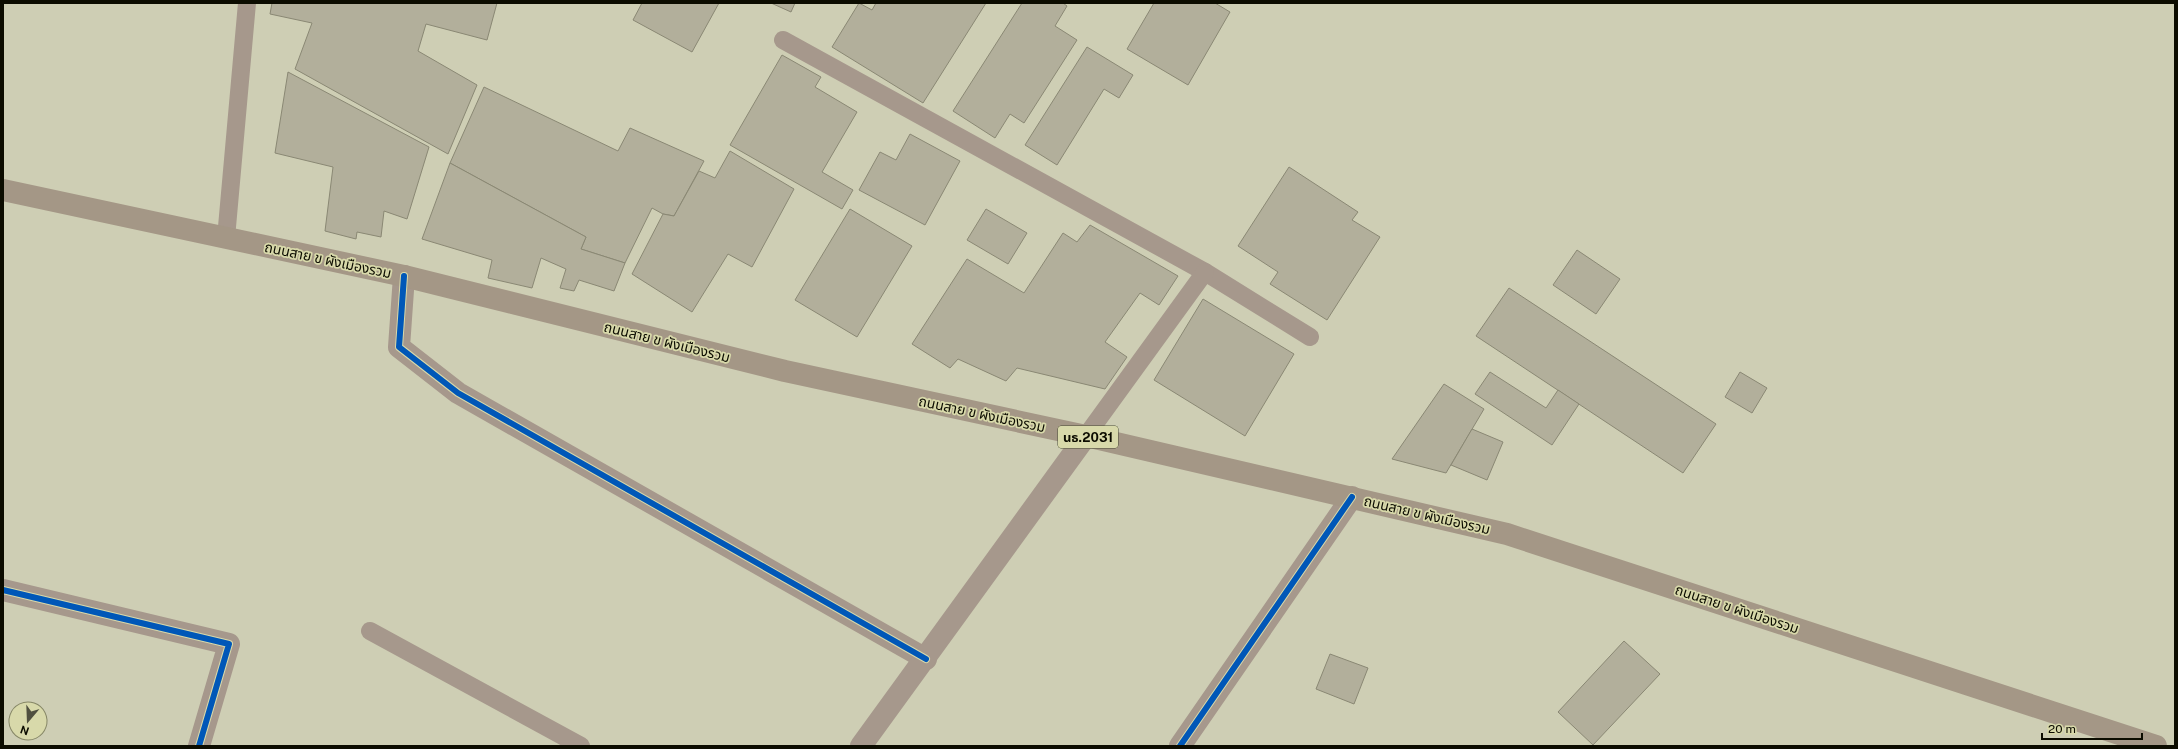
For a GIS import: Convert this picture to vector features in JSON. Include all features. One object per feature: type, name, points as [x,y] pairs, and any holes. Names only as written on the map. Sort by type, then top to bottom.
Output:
[{"type":"main road","name":"ถนนสาย ข ผังเมืองรวม","points":[[3,190],[404,276],[785,371],[1086,436],[1507,534],[2156,746]]},
{"type":"street","points":[[404,276],[399,347],[458,393],[926,659]]},
{"type":"street","points":[[861,746],[926,659],[1086,436]]},
{"type":"street","points":[[1180,746],[1352,497]]},
{"type":"street","points":[[3,590],[229,644],[199,746]]},
{"type":"lane","points":[[226,238],[247,3]]},
{"type":"lane","points":[[783,40],[1205,272],[1310,337]]},
{"type":"lane","points":[[1086,436],[1205,272]]},
{"type":"lane","points":[[370,631],[581,746]]},
{"type":"building","points":[[272,3],[497,3],[487,40],[426,24],[418,51],[477,85],[448,154],[295,69],[312,23],[270,14]]},
{"type":"building","points":[[642,3],[719,3],[692,52],[633,20]]},
{"type":"building","points":[[771,3],[795,3],[791,12]]},
{"type":"building","points":[[859,3],[872,10],[876,3],[986,3],[923,103],[832,47]]},
{"type":"building","points":[[1022,3],[1063,3],[1067,6],[1055,26],[1077,40],[1024,123],[1010,114],[995,138],[953,111]]},
{"type":"building","points":[[1154,3],[1215,3],[1230,12],[1188,85],[1127,49]]},
{"type":"building","points":[[1087,47],[1133,75],[1119,98],[1104,89],[1057,165],[1025,145]]},
{"type":"building","points":[[782,55],[821,77],[815,87],[857,112],[822,172],[853,190],[842,209],[730,145]]},
{"type":"building","points":[[288,72],[429,147],[407,219],[384,211],[381,237],[357,232],[356,239],[325,231],[333,167],[275,153]]},
{"type":"building","points":[[484,87],[618,151],[630,128],[704,161],[674,216],[663,214],[652,208],[625,263],[581,249],[586,237],[450,163]]},
{"type":"building","points":[[910,134],[960,161],[925,225],[859,190],[880,152],[896,160]]},
{"type":"building","points":[[730,151],[794,189],[752,267],[728,254],[692,312],[632,274],[663,214],[674,216],[699,171],[715,178]]},
{"type":"building","points":[[450,163],[586,237],[581,249],[625,263],[614,291],[579,280],[574,291],[560,288],[566,269],[541,258],[532,288],[488,278],[492,260],[422,239]]},
{"type":"building","points":[[1289,167],[1358,212],[1352,220],[1380,237],[1327,320],[1270,284],[1278,272],[1238,246]]},
{"type":"building","points":[[850,209],[912,246],[857,337],[795,300]]},
{"type":"building","points":[[986,209],[1027,233],[1008,264],[967,240]]},
{"type":"building","points":[[1090,225],[1178,276],[1159,305],[1140,293],[1105,342],[1127,357],[1105,389],[1017,368],[1006,381],[958,359],[950,368],[912,344],[967,259],[1024,293],[1063,233],[1077,242]]},
{"type":"building","points":[[1577,250],[1620,279],[1596,314],[1553,285]]},
{"type":"building","points":[[1509,288],[1716,424],[1683,473],[1476,336]]},
{"type":"building","points":[[1203,299],[1294,354],[1245,436],[1154,380]]},
{"type":"building","points":[[1490,372],[1546,408],[1558,390],[1579,404],[1552,445],[1475,394]]},
{"type":"building","points":[[1740,372],[1767,388],[1752,413],[1725,397]]},
{"type":"building","points":[[1444,384],[1484,409],[1446,473],[1392,459]]},
{"type":"building","points":[[1472,429],[1503,442],[1487,480],[1451,465]]},
{"type":"building","points":[[1624,641],[1660,674],[1593,745],[1558,712]]},
{"type":"building","points":[[1330,654],[1368,668],[1354,704],[1316,689]]},
{"type":"cycle path","points":[[404,276],[399,347],[458,393],[926,659]]},
{"type":"cycle path","points":[[1180,746],[1352,497]]},
{"type":"cycle path","points":[[3,590],[229,644],[199,746]]}]
